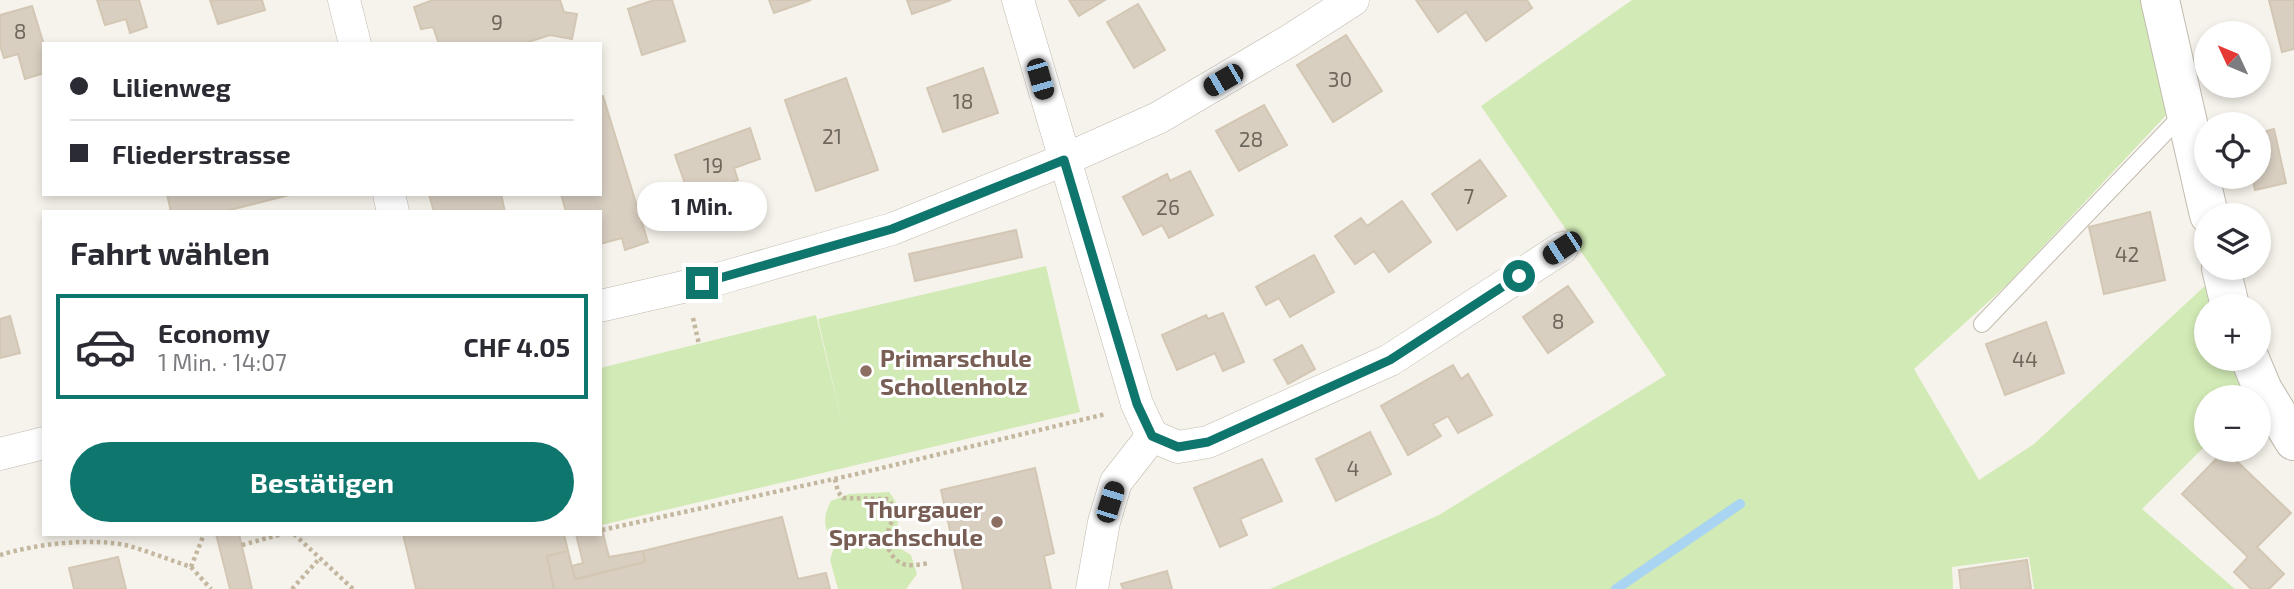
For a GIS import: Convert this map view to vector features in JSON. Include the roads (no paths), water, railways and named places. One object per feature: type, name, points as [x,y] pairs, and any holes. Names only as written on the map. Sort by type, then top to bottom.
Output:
[{"type":"street","points":[[344,0],[354,42]]},
{"type":"street","points":[[1018,0],[1137,404],[1152,436],[1178,447],[1208,442],[1390,360],[1562,248]]},
{"type":"street","points":[[602,306],[718,279],[892,229],[1064,160],[1158,118],[1353,0]]},
{"type":"street","points":[[2160,0],[2206,203]]},
{"type":"street","points":[[2255,371],[2263,390],[2294,441]]},
{"type":"street","points":[[1092,589],[1104,522],[1116,482],[1152,436]]},
{"type":"street","points":[[0,454],[42,444]]},
{"type":"lane","points":[[1982,324],[2185,111]]},
{"type":"waterway","points":[[1616,589],[1740,504]]},
{"type":"place","name":"Primarschule Schollenholz","points":[[866,371]]},
{"type":"place","name":"Thurgauer Sprachschule","points":[[997,522]]}]
